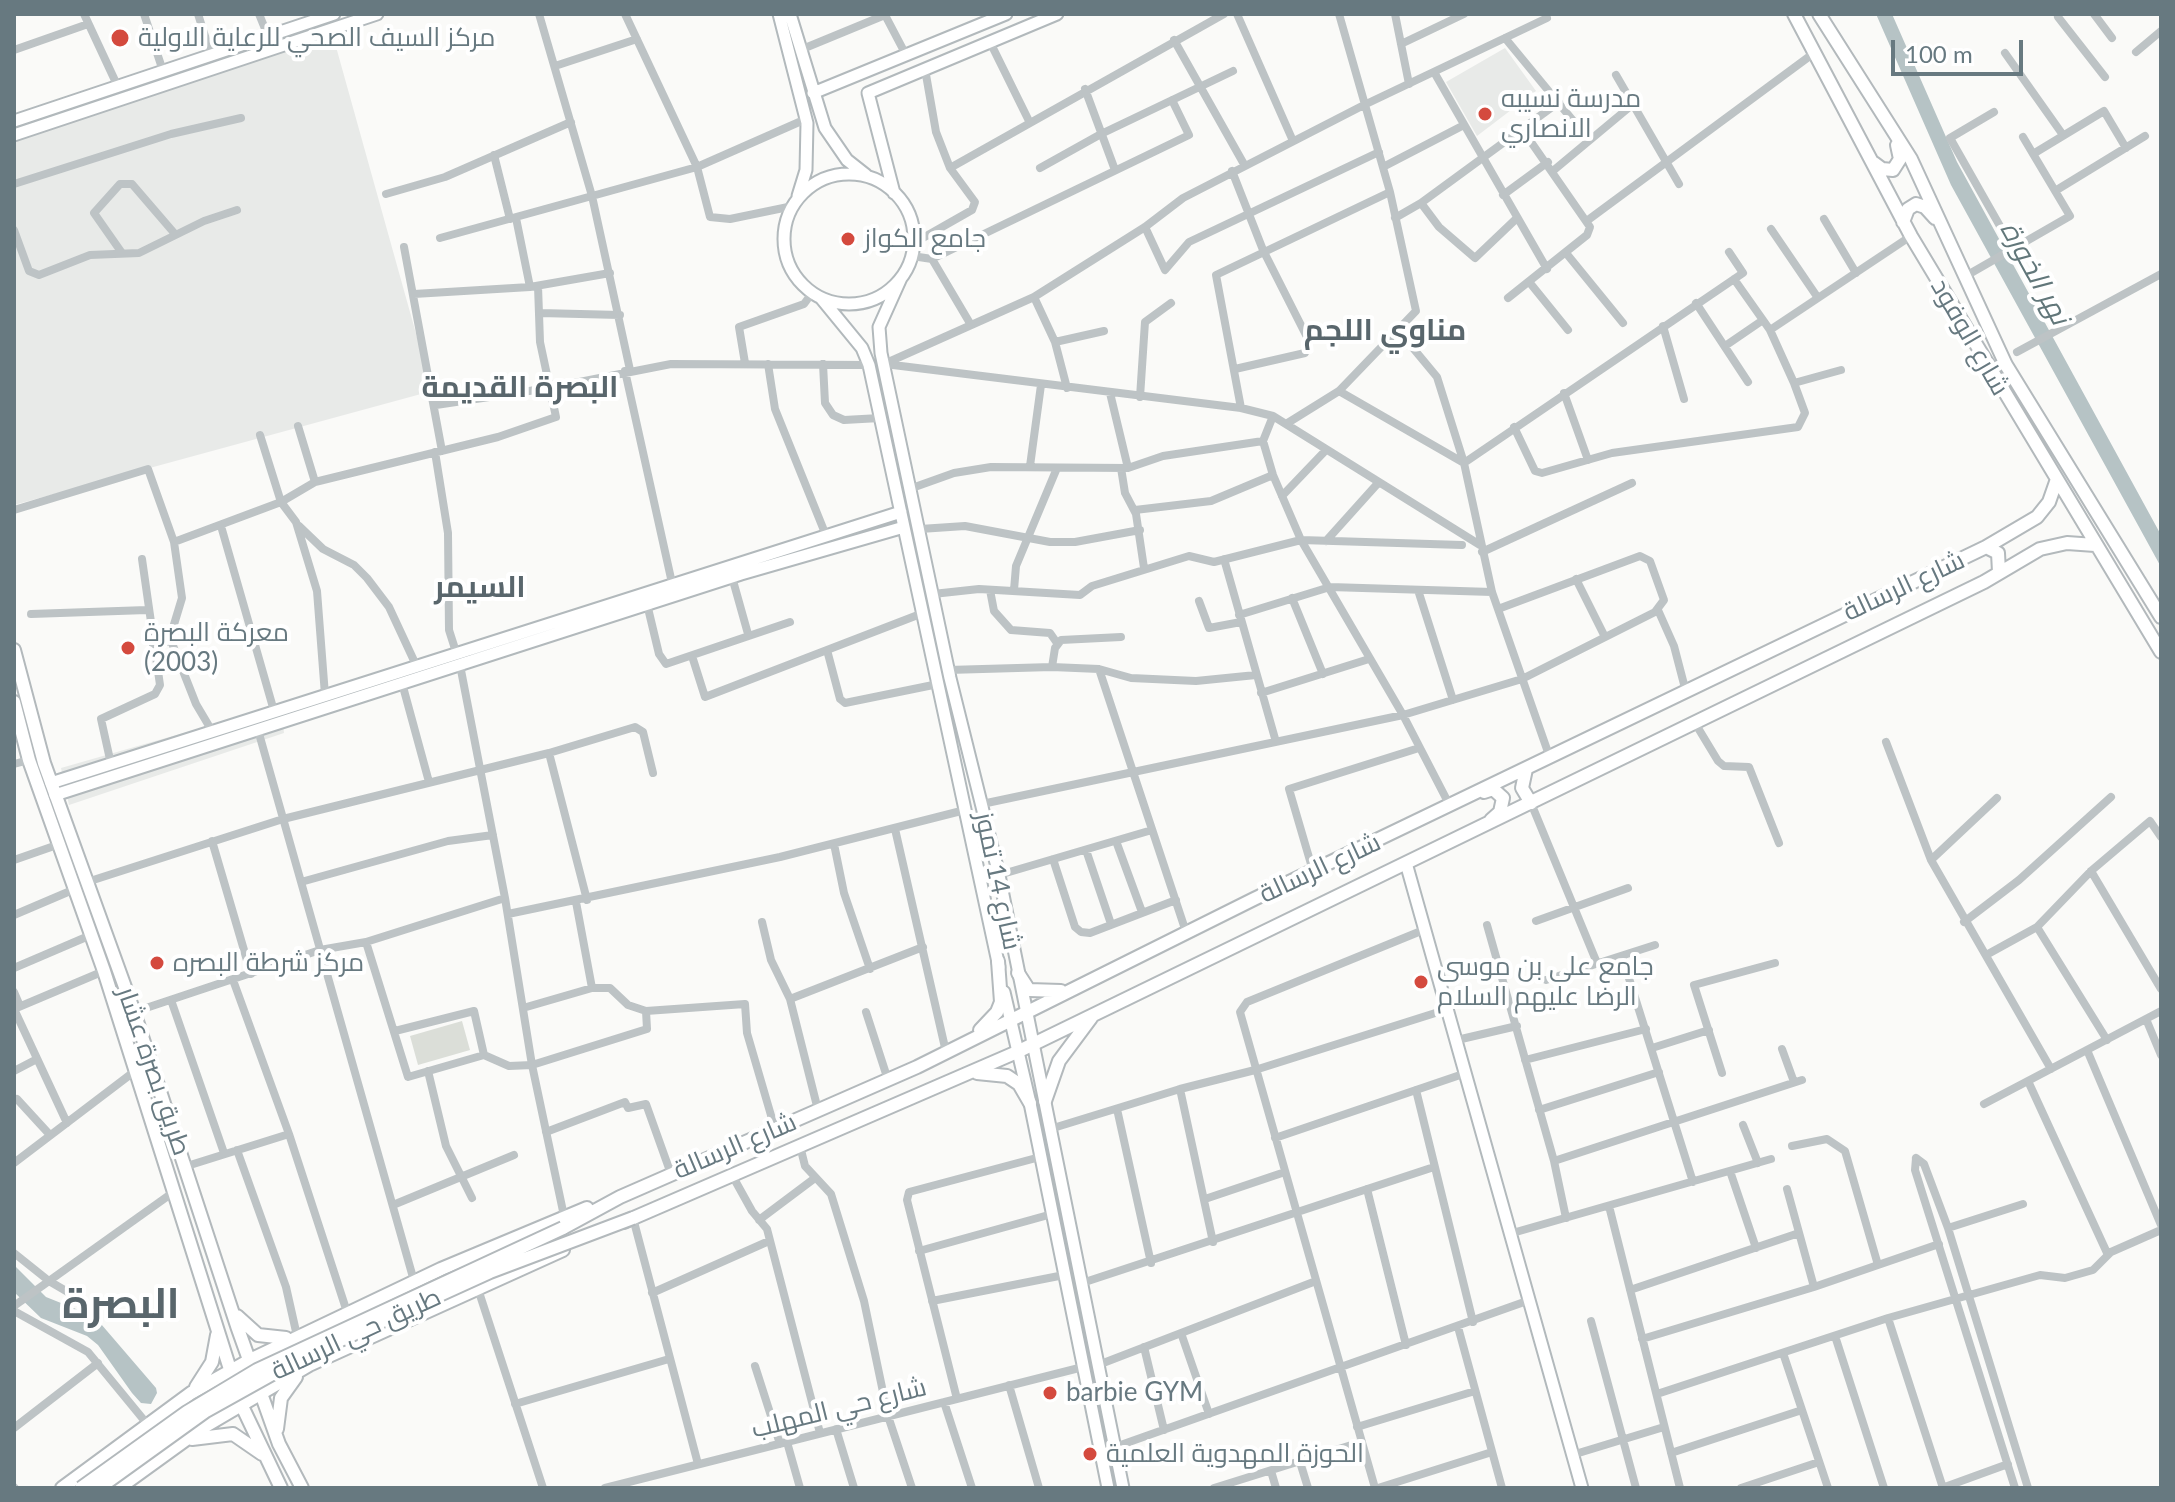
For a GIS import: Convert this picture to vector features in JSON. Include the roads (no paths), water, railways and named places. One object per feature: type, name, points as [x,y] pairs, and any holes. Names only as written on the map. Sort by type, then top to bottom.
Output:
[{"type":"main road","points":[[14,121],[334,14]]},
{"type":"main road","points":[[14,135],[377,14]]},
{"type":"main road","points":[[779,14],[806,119],[806,170],[786,221],[785,253],[791,269],[816,296],[850,304],[869,301],[887,292],[901,278],[913,250],[912,221],[894,193],[868,93],[1057,14]]},
{"type":"main road","points":[[790,14],[813,93],[834,143],[866,176],[894,193]]},
{"type":"main road","points":[[813,93],[906,55],[978,19],[1006,14]]},
{"type":"main road","name":"شارع الوفود","points":[[1794,14],[1911,236],[2056,482],[2161,652]]},
{"type":"main road","name":"شارع الوفود","points":[[1819,14],[1922,181],[1963,278],[2006,365],[2160,615]]},
{"type":"main road","points":[[1867,154],[1882,169],[1893,170],[1900,159],[1893,132]]},
{"type":"main road","points":[[795,202],[821,180],[851,174],[866,176]]},
{"type":"main road","points":[[1903,222],[1908,209],[1916,204],[1925,207],[1939,223]]},
{"type":"main road","name":"شارع 14 تموز","points":[[901,278],[879,327],[884,364],[948,670],[999,875],[1123,1488]]},
{"type":"main road","name":"شارع 14 تموز","points":[[816,296],[862,348],[869,365],[1030,1103],[1108,1488]]},
{"type":"main road","name":"شارع الرسالة","points":[[563,1222],[888,1080],[1186,932],[1986,547],[2037,517],[2049,502],[2056,482]]},
{"type":"main road","points":[[53,789],[111,764],[212,731],[825,533],[901,512]]},
{"type":"main road","points":[[53,789],[258,730],[732,577],[904,527]]},
{"type":"main road","name":"شارع الرسالة","points":[[1017,1052],[1695,723],[2049,546],[2095,545]]},
{"type":"main road","points":[[1986,547],[1998,553],[1999,572]]},
{"type":"main road","name":"طريق بصرة عشار","points":[[14,650],[53,789],[187,1166],[231,1307],[279,1444],[302,1488]]},
{"type":"main road","points":[[14,702],[29,760],[104,971],[241,1404],[281,1488]]},
{"type":"main road","points":[[1526,769],[1522,788],[1531,803]]},
{"type":"main road","points":[[1472,795],[1493,789],[1503,798],[1500,812],[1485,825]]},
{"type":"main road","points":[[1406,863],[1582,1488]]},
{"type":"main road","points":[[959,1045],[997,1012],[1001,994],[998,961]]},
{"type":"main road","points":[[1018,973],[1025,985],[1036,992],[1076,988]]},
{"type":"main road","points":[[1045,1101],[1065,1049],[1093,1015]]},
{"type":"main road","name":"طريق حي الرسالة","points":[[119,1488],[241,1404],[309,1365],[633,1218],[1017,1052]]},
{"type":"main road","points":[[969,1073],[1007,1076],[1019,1084],[1030,1103]]},
{"type":"main road","name":"طريق حي الرسالة","points":[[99,1488],[206,1411],[301,1358],[490,1272],[633,1218]]},
{"type":"main road","points":[[62,1488],[191,1393],[250,1360],[414,1281],[563,1222]]},
{"type":"main road","name":"طريق حي الرسالة","points":[[81,1488],[187,1412],[257,1370],[563,1222]]},
{"type":"main road","points":[[231,1307],[247,1328],[265,1338],[297,1336]]},
{"type":"main road","points":[[191,1393],[212,1362],[217,1326]]},
{"type":"main road","points":[[279,1444],[277,1413],[281,1398],[309,1365]]},
{"type":"main road","points":[[185,1441],[233,1434],[263,1455]]},
{"type":"street","points":[[84,14],[118,87]]},
{"type":"street","points":[[144,14],[163,71]]},
{"type":"street","points":[[198,14],[211,55]]},
{"type":"street","points":[[259,14],[268,36]]},
{"type":"street","points":[[539,14],[592,196],[620,315],[628,370],[672,583]]},
{"type":"street","points":[[625,14],[697,167],[710,217],[730,219],[795,202]]},
{"type":"street","points":[[950,168],[1085,89],[1224,14]]},
{"type":"street","points":[[1237,14],[1293,141]]},
{"type":"street","points":[[1286,424],[1339,391],[1416,311],[1390,192],[1339,14]]},
{"type":"street","points":[[1395,14],[1409,84]]},
{"type":"street","points":[[1401,44],[1464,14]]},
{"type":"street","points":[[1529,26],[1533,14]]},
{"type":"street","points":[[2094,14],[2112,38]]},
{"type":"street","points":[[800,50],[884,15],[906,55]]},
{"type":"street","points":[[2059,16],[2105,77]]},
{"type":"street","points":[[884,364],[1034,297],[1145,227],[1183,198],[1232,171],[1547,18]]},
{"type":"street","points":[[14,50],[88,24]]},
{"type":"street","points":[[2136,52],[2161,31]]},
{"type":"street","points":[[1505,38],[1589,140]]},
{"type":"street","points":[[555,66],[637,39]]},
{"type":"street","points":[[1174,40],[1245,166]]},
{"type":"street","points":[[990,42],[1029,121]]},
{"type":"street","points":[[1588,220],[1814,53]]},
{"type":"street","points":[[2005,53],[2063,135]]},
{"type":"street","points":[[925,69],[936,132],[950,168],[975,206],[913,250],[932,259],[971,325]]},
{"type":"street","points":[[1040,168],[1101,134],[1233,71]]},
{"type":"street","points":[[1434,72],[1547,269]]},
{"type":"street","points":[[1616,75],[1679,184]]},
{"type":"street","points":[[1085,89],[1115,170]]},
{"type":"street","points":[[932,259],[1189,135],[1172,100]]},
{"type":"street","points":[[1395,218],[1421,203],[1559,102]]},
{"type":"street","points":[[1554,170],[1632,105]]},
{"type":"street","points":[[2033,154],[2104,111],[2126,148]]},
{"type":"street","points":[[1994,112],[1950,138],[2013,249]]},
{"type":"street","points":[[14,184],[171,134],[241,118]]},
{"type":"street","points":[[440,238],[697,167],[806,119]]},
{"type":"street","points":[[386,194],[445,177],[571,122]]},
{"type":"street","points":[[1383,167],[1464,125]]},
{"type":"street","points":[[1508,298],[1587,235],[1588,220],[1522,129]]},
{"type":"street","points":[[2055,191],[2145,136]]},
{"type":"street","points":[[1963,278],[2070,216],[2023,137]]},
{"type":"street","points":[[1145,227],[1165,270],[1189,242],[1379,152]]},
{"type":"street","points":[[174,542],[281,502],[315,482],[498,437],[556,417],[534,286],[494,155]]},
{"type":"street","points":[[1503,195],[1548,162]]},
{"type":"street","points":[[1232,171],[1263,250],[1309,341],[1305,353],[1235,369]]},
{"type":"street","points":[[122,253],[94,213],[123,183],[132,184],[175,234]]},
{"type":"street","points":[[1241,408],[1216,275],[1390,192]]},
{"type":"street","points":[[1421,203],[1439,227],[1475,258],[1517,218]]},
{"type":"street","points":[[14,230],[29,271],[39,275],[90,255],[148,249],[175,234],[237,210]]},
{"type":"street","points":[[1824,219],[1856,273]]},
{"type":"street","points":[[1771,229],[1818,298]]},
{"type":"street","points":[[1770,330],[1911,236]]},
{"type":"street","points":[[404,247],[436,405],[448,533],[449,630],[456,652]]},
{"type":"street","points":[[1464,463],[1743,273],[1729,252]]},
{"type":"street","points":[[1566,253],[1623,323]]},
{"type":"street","points":[[414,294],[534,286],[610,273]]},
{"type":"street","points":[[2017,352],[2161,274]]},
{"type":"street","points":[[1514,427],[1535,471],[1794,429],[1803,421],[1805,413],[1794,383],[1770,330],[1734,279]]},
{"type":"street","points":[[1530,283],[1568,330]]},
{"type":"street","points":[[745,363],[739,327],[804,304],[816,296]]},
{"type":"street","points":[[1034,297],[1055,342],[1067,388]]},
{"type":"street","points":[[1140,397],[1145,322],[1171,303]]},
{"type":"street","points":[[1696,303],[1748,382]]},
{"type":"street","points":[[540,313],[620,315]]},
{"type":"street","points":[[1725,346],[1763,320]]},
{"type":"street","points":[[1663,326],[1684,399]]},
{"type":"street","points":[[1398,330],[1437,377],[1464,463],[1492,592],[1550,758]]},
{"type":"street","points":[[1055,342],[1104,331]]},
{"type":"street","points":[[436,405],[549,388],[628,370],[671,364],[869,365]]},
{"type":"street","points":[[768,364],[775,409],[825,533]]},
{"type":"street","points":[[823,364],[825,403],[833,415],[844,420],[880,418]]},
{"type":"street","points":[[884,364],[1241,408],[1273,416],[1481,548]]},
{"type":"street","points":[[1794,383],[1841,370]]},
{"type":"street","points":[[1030,466],[1041,385]]},
{"type":"street","points":[[1339,391],[1464,463]]},
{"type":"street","points":[[1110,393],[1125,468],[1125,493],[1135,510],[1144,568]]},
{"type":"street","points":[[1564,393],[1588,460]]},
{"type":"street","points":[[1273,416],[1263,441],[1273,475],[1301,540],[1403,715],[1450,806]]},
{"type":"street","points":[[298,426],[315,482]]},
{"type":"street","points":[[260,435],[281,502],[323,549],[354,565],[367,578],[395,616],[416,665]]},
{"type":"street","points":[[912,488],[954,473],[1030,466],[1125,468],[1163,456],[1263,441]]},
{"type":"street","points":[[1282,496],[1326,450]]},
{"type":"street","points":[[1014,590],[1016,566],[1057,468]]},
{"type":"street","points":[[14,510],[148,469],[174,542],[182,598],[170,638],[167,643],[153,647]]},
{"type":"street","points":[[1135,510],[1211,501],[1273,475]]},
{"type":"street","points":[[1326,541],[1379,482]]},
{"type":"street","points":[[1481,548],[1632,483]]},
{"type":"street","points":[[296,522],[317,591],[325,695]]},
{"type":"street","points":[[221,526],[274,711]]},
{"type":"street","points":[[920,529],[965,526],[1028,540],[1075,542],[1140,530]]},
{"type":"street","points":[[933,594],[1014,590],[1080,595],[1092,586],[1189,556],[1206,561],[1224,559],[1301,540],[1462,545]]},
{"type":"street","points":[[982,804],[1403,715],[1522,679],[1658,610],[1663,596],[1646,557],[1637,556],[1498,609]]},
{"type":"street","points":[[111,764],[101,719],[159,689],[142,559]]},
{"type":"street","points":[[1224,559],[1276,742]]},
{"type":"street","points":[[732,577],[748,634]]},
{"type":"street","points":[[1576,579],[1605,637]]},
{"type":"street","points":[[1199,601],[1209,628],[1330,587],[1492,592]]},
{"type":"street","points":[[990,590],[994,611],[1011,630],[1050,633],[1057,643],[1052,667]]},
{"type":"street","points":[[1418,590],[1453,700]]},
{"type":"street","points":[[1292,598],[1323,674]]},
{"type":"street","points":[[647,604],[659,654],[666,664],[790,622]]},
{"type":"street","points":[[31,614],[147,610]]},
{"type":"street","points":[[1658,610],[1674,646],[1686,692]]},
{"type":"street","points":[[692,656],[705,697],[923,613]]},
{"type":"street","points":[[1057,643],[1121,637]]},
{"type":"street","points":[[170,638],[196,704],[212,731]]},
{"type":"street","points":[[827,650],[840,699],[845,703],[938,684]]},
{"type":"street","points":[[1261,693],[1369,659]]},
{"type":"street","points":[[460,665],[563,1222]]},
{"type":"street","points":[[948,670],[1099,669],[1131,678],[1196,681],[1256,675]]},
{"type":"street","points":[[1099,669],[1186,932]]},
{"type":"street","points":[[402,683],[429,782]]},
{"type":"street","points":[[1695,723],[1724,766],[1745,764],[1749,767],[1779,843]]},
{"type":"street","points":[[87,882],[283,819],[549,753],[635,727],[643,732],[653,773]]},
{"type":"street","points":[[258,730],[414,1281]]},
{"type":"street","points":[[1886,742],[1931,860],[1964,922],[1988,954],[2051,1069]]},
{"type":"street","points":[[1313,871],[1289,789],[1419,748]]},
{"type":"street","points":[[549,753],[587,900]]},
{"type":"street","points":[[14,764],[29,760]]},
{"type":"street","points":[[1964,922],[2019,880],[2111,797]]},
{"type":"street","points":[[1931,860],[1997,798]]},
{"type":"street","points":[[1531,803],[1577,907],[1597,963]]},
{"type":"street","points":[[508,914],[587,900],[834,844],[965,810]]},
{"type":"street","points":[[1988,954],[2037,927],[2091,871],[2150,821],[2161,837]]},
{"type":"street","points":[[895,829],[946,1052]]},
{"type":"street","points":[[999,875],[1152,830]]},
{"type":"street","points":[[301,882],[448,841],[493,835]]},
{"type":"street","points":[[212,841],[251,974]]},
{"type":"street","points":[[1116,841],[1142,912]]},
{"type":"street","points":[[834,844],[844,893],[870,969]]},
{"type":"street","points":[[14,860],[57,845]]},
{"type":"street","points":[[1086,850],[1111,924]]},
{"type":"street","points":[[1053,859],[1075,927],[1090,933],[1176,900]]},
{"type":"street","points":[[2091,871],[2161,989]]},
{"type":"street","points":[[1536,921],[1628,888]]},
{"type":"street","points":[[14,915],[75,889]]},
{"type":"street","points":[[134,1012],[320,950],[366,942],[505,898]]},
{"type":"street","points":[[576,902],[592,988]]},
{"type":"street","points":[[762,922],[771,960],[790,999],[818,1110]]},
{"type":"street","points":[[1487,925],[1554,1161],[1566,1218]]},
{"type":"street","points":[[2037,927],[2107,1040]]},
{"type":"street","points":[[1426,929],[1247,1002],[1240,1012],[1376,1488],[1492,1452]]},
{"type":"street","points":[[14,968],[91,935]]},
{"type":"street","points":[[366,942],[408,1077],[484,1055],[509,1066],[532,1065],[647,1029],[646,1011]]},
{"type":"street","points":[[1546,980],[1655,945]]},
{"type":"street","points":[[790,999],[923,947]]},
{"type":"street","points":[[1622,956],[1693,1182]]},
{"type":"street","points":[[1722,1073],[1694,985],[1775,963]]},
{"type":"street","points":[[67,1123],[14,1009],[104,971]]},
{"type":"street","points":[[233,980],[289,1134],[347,1312]]},
{"type":"street","points":[[523,1008],[592,988],[610,988],[628,1005],[646,1011],[745,1004],[747,1033],[775,1129]]},
{"type":"street","points":[[14,992],[20,1006]]},
{"type":"street","points":[[171,1000],[224,1153]]},
{"type":"street","points":[[1050,1129],[1180,1089],[1255,1070],[1448,1009]]},
{"type":"street","points":[[395,1031],[474,1011],[484,1055]]},
{"type":"street","points":[[1984,1104],[2161,1011]]},
{"type":"street","points":[[866,1012],[888,1080]]},
{"type":"street","points":[[2146,1019],[2161,1055]]},
{"type":"street","points":[[1457,1040],[1517,1026]]},
{"type":"street","points":[[1525,1060],[1646,1029]]},
{"type":"street","points":[[1652,1048],[1709,1030]]},
{"type":"street","points":[[1554,1161],[1798,1081],[1782,1049]]},
{"type":"street","points":[[1657,1394],[1888,1318],[1956,1302],[2040,1275],[2065,1278],[2093,1270],[2108,1255],[2161,1228],[2087,1050]]},
{"type":"street","points":[[14,1071],[37,1059]]},
{"type":"street","points":[[14,1163],[135,1071]]},
{"type":"street","points":[[428,1071],[446,1146],[472,1198]]},
{"type":"street","points":[[1539,1110],[1659,1072]]},
{"type":"street","points":[[1275,1138],[1466,1073]]},
{"type":"street","points":[[2028,1081],[2108,1255]]},
{"type":"street","points":[[1180,1089],[1213,1242]]},
{"type":"street","points":[[1416,1090],[1473,1322]]},
{"type":"street","points":[[17,1099],[50,1135]]},
{"type":"street","points":[[546,1132],[625,1102],[628,1108],[646,1104],[671,1174]]},
{"type":"street","points":[[1117,1109],[1151,1263]]},
{"type":"street","points":[[1743,1125],[1758,1163]]},
{"type":"street","points":[[187,1166],[289,1134]]},
{"type":"street","points":[[1792,1146],[1827,1139],[1845,1151],[1878,1265]]},
{"type":"street","points":[[800,1146],[805,1166],[831,1194],[864,1301],[888,1416],[912,1488]]},
{"type":"street","points":[[237,1150],[286,1287],[297,1336]]},
{"type":"street","points":[[393,1205],[514,1155]]},
{"type":"street","points":[[957,1399],[907,1200],[909,1192],[1040,1157]]},
{"type":"street","points":[[2015,1488],[1914,1167],[1916,1158],[1924,1164],[1948,1228],[2028,1488]]},
{"type":"street","points":[[1509,1234],[1771,1159]]},
{"type":"street","points":[[1082,1283],[1151,1263],[1434,1167]]},
{"type":"street","points":[[1730,1171],[1756,1248]]},
{"type":"street","points":[[1205,1199],[1285,1172]]},
{"type":"street","points":[[732,1175],[767,1229],[820,1433]]},
{"type":"street","points":[[759,1220],[815,1178]]},
{"type":"street","points":[[1367,1189],[1406,1345]]},
{"type":"street","points":[[1787,1189],[1814,1287]]},
{"type":"street","points":[[148,1425],[98,1363],[81,1347],[16,1307],[175,1191]]},
{"type":"street","points":[[1948,1228],[2023,1204]]},
{"type":"street","points":[[1609,1206],[1680,1488]]},
{"type":"street","points":[[919,1251],[1052,1214]]},
{"type":"street","points":[[633,1218],[698,1464]]},
{"type":"street","points":[[1630,1290],[1799,1233]]},
{"type":"street","points":[[652,1293],[769,1241]]},
{"type":"street","points":[[1642,1339],[1814,1287],[1939,1244]]},
{"type":"street","points":[[14,1253],[46,1284],[78,1298]]},
{"type":"street","points":[[932,1301],[1064,1275]]},
{"type":"street","points":[[1098,1365],[1316,1281]]},
{"type":"street","points":[[478,1289],[543,1488]]},
{"type":"street","points":[[1115,1447],[1527,1301]]},
{"type":"street","points":[[1888,1318],[1943,1488],[2008,1464]]},
{"type":"street","points":[[1591,1321],[1636,1488]]},
{"type":"street","points":[[1458,1327],[1502,1488]]},
{"type":"street","points":[[1181,1333],[1209,1414]]},
{"type":"street","points":[[1835,1336],[1884,1488]]},
{"type":"street","points":[[1144,1347],[1164,1430]]},
{"type":"street","points":[[1783,1353],[1828,1488]]},
{"type":"street","points":[[515,1404],[669,1359]]},
{"type":"street","points":[[14,1428],[98,1363]]},
{"type":"street","points":[[755,1366],[800,1488]]},
{"type":"street","name":"شارع حي المهلب","points":[[605,1488],[1083,1367]]},
{"type":"street","points":[[1009,1385],[1039,1488]]},
{"type":"street","points":[[1357,1427],[1475,1391]]},
{"type":"street","points":[[944,1402],[972,1488]]},
{"type":"street","points":[[1671,1453],[1802,1410]]},
{"type":"street","points":[[1572,1455],[1664,1427]]},
{"type":"street","points":[[836,1429],[854,1488]]},
{"type":"street","points":[[1214,1488],[1361,1442]]},
{"type":"street","points":[[1300,1462],[1308,1488]]},
{"type":"street","points":[[1741,1488],[1819,1462]]},
{"type":"street","points":[[1271,1471],[1276,1488]]},
{"type":"place","name":"مركز السيف الصحي للرعاية الاولية","points":[[120,38]]},
{"type":"place","name":"مدرسة نسيبه الانصاري","points":[[1485,114]]},
{"type":"place","name":"جامع الكواز","points":[[848,239]]},
{"type":"place","name":"معركة البصرة (2003)","points":[[128,648]]},
{"type":"place","name":"مركز شرطة البصره","points":[[157,963]]},
{"type":"place","name":"جامع علي بن موسى الرضا عليهم السلام","points":[[1421,982]]},
{"type":"place","name":"barbie GYM","points":[[1050,1393]]},
{"type":"place","name":"الحوزة المهدوية العلمية","points":[[1090,1454]]},
{"type":"district","name":"مناوي اللجم","points":[[1385,330]]},
{"type":"district","name":"البصرة القديمة","points":[[520,387]]},
{"type":"district","name":"السيمر","points":[[480,587]]},
{"type":"district","name":"البصرة","points":[[121,1304]]},
{"type":"water label","name":"نهر الخورة","points":[[2035,273]]}]
